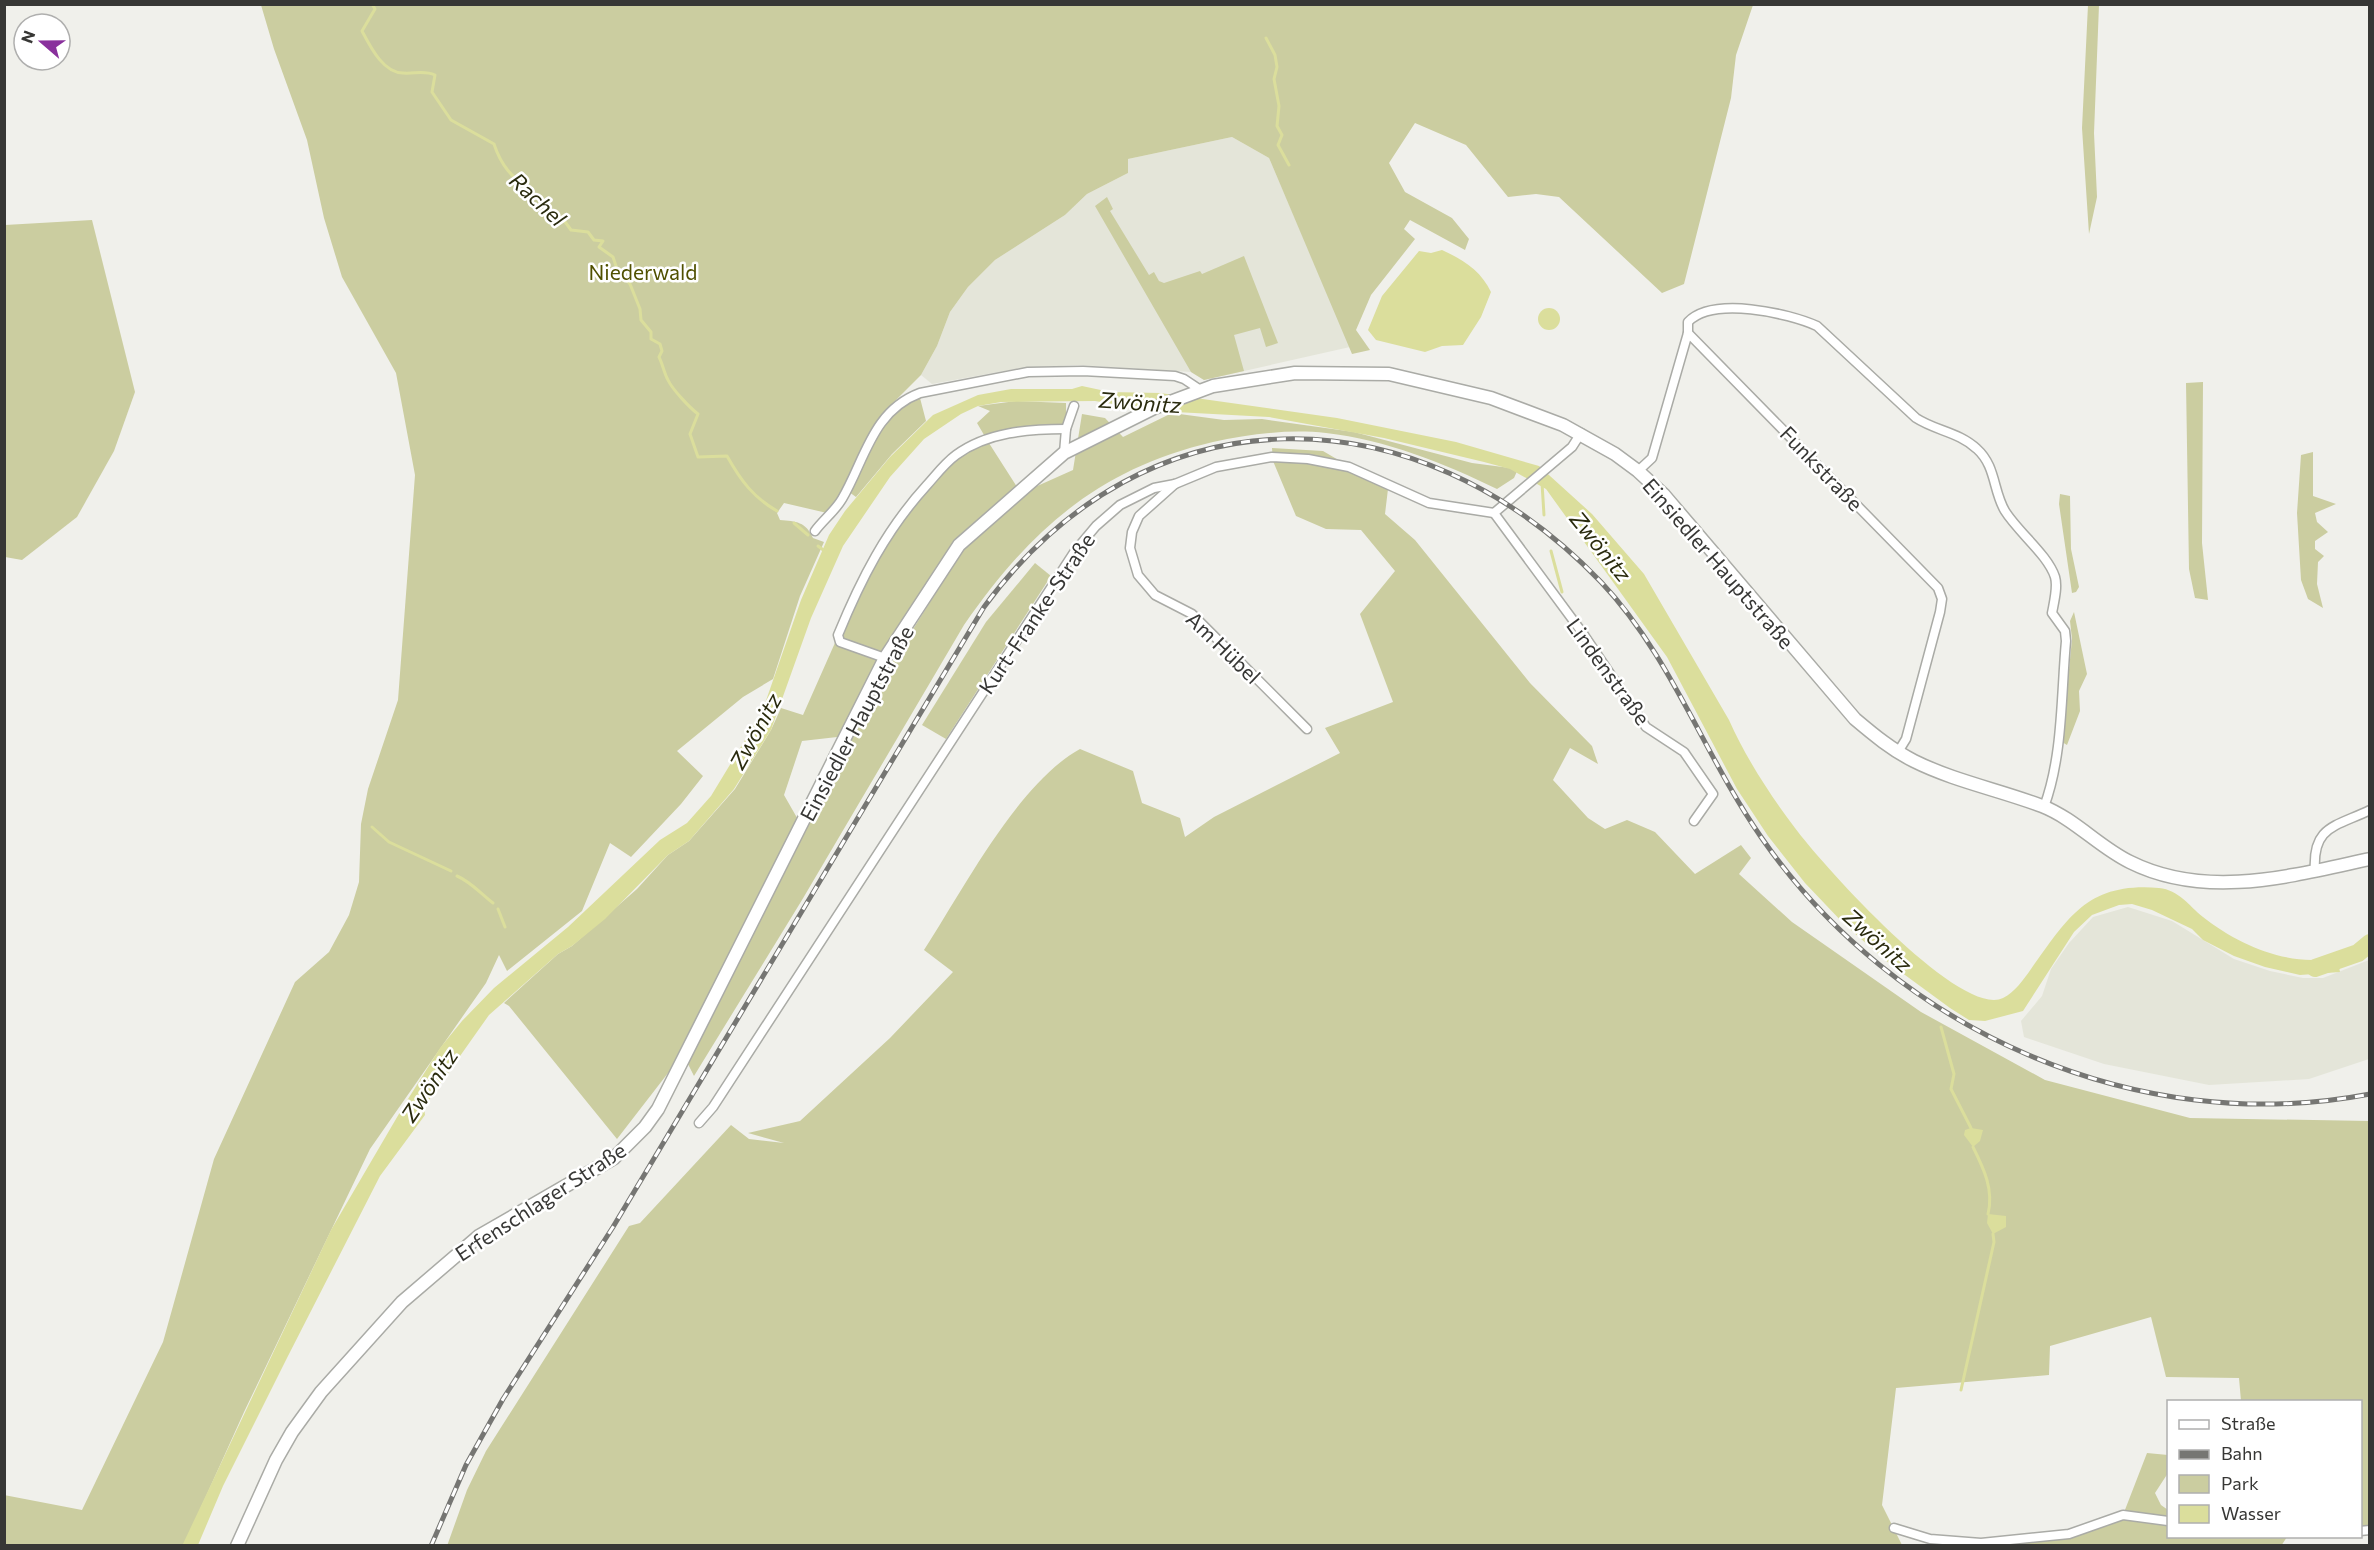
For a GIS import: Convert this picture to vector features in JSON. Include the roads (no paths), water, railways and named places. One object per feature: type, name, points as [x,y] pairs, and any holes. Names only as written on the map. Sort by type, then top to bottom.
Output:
[{"type":"main road","name":"Einsiedler Hauptstraße","points":[[769,890],[885,658],[960,545],[1018,490],[1064,453],[1129,419],[1199,390],[1295,373],[1389,374],[1491,398],[1581,433],[1638,471],[1664,495],[1855,719],[1898,752],[1945,773],[2044,807],[2079,827],[2118,855],[2162,876],[2208,883],[2264,880],[2370,859]]},
{"type":"main road","name":"Erfenschlager Straße","points":[[237,1545],[276,1460],[292,1432],[321,1392],[402,1302],[479,1236],[614,1158],[645,1127],[658,1109],[769,890]]},
{"type":"street","points":[[1638,471],[1652,458],[1688,333],[1688,322],[1702,312],[1766,310],[1808,322],[1823,332],[1916,418],[1927,425],[1959,435],[1979,450],[1990,465],[2002,505],[2013,525],[2050,567],[2056,579],[2052,613],[2065,631],[2057,743],[2049,793],[2044,807]]},
{"type":"street","name":"Funkstraße","points":[[1688,333],[1938,588],[1942,599],[1940,612],[1906,739],[1898,752]]},
{"type":"street","points":[[815,531],[842,501],[880,423],[904,399],[920,393],[1028,372],[1083,371],[1175,376],[1184,379],[1199,390]]},
{"type":"street","points":[[1064,453],[1066,429],[1074,406]]},
{"type":"street","points":[[885,658],[840,642],[838,634],[873,556],[913,501],[945,464],[966,449],[999,436],[1035,429],[1066,429]]},
{"type":"street","points":[[1494,513],[1572,447],[1581,433]]},
{"type":"street","name":"Kurt-Franke-Straße","points":[[699,1124],[713,1107],[1075,551],[1096,526],[1120,505],[1154,488],[1175,484],[1216,467],[1272,458],[1308,459],[1349,467],[1429,503],[1494,513]]},
{"type":"street","name":"Am Hübel","points":[[1175,484],[1139,516],[1132,532],[1130,548],[1138,575],[1155,595],[1192,614],[1307,729]]},
{"type":"street","name":"Lindenstraße","points":[[1494,513],[1584,635],[1646,727],[1684,752],[1713,794],[1694,821]]},
{"type":"street","points":[[2315,871],[2313,850],[2317,840],[2325,832],[2370,810]]},
{"type":"street","points":[[1894,1528],[1930,1539],[1981,1543],[2069,1534],[2123,1515],[2167,1521]]},
{"type":"water","points":[[1442,250],[1471,267],[1491,292],[1481,317],[1463,345],[1442,346],[1425,352],[1376,340],[1368,330],[1382,296],[1419,251],[1431,253]]},
{"type":"water","points":[[1549,308],[1557,311],[1560,319],[1557,327],[1549,330],[1541,327],[1538,319],[1541,311]]},
{"type":"water","points":[[1082,386],[1110,392],[1160,393],[1337,418],[1456,442],[1539,466],[1592,514],[1644,574],[1759,776],[1809,846],[1892,934],[1956,985],[1983,998],[2003,998],[2015,989],[2056,934],[2082,907],[2114,891],[2134,888],[2166,889],[2233,937],[2267,952],[2302,959],[2320,960],[2337,957],[2340,972],[2300,975],[2265,967],[2234,956],[2203,940],[2192,929],[2152,910],[2132,904],[2119,905],[2092,915],[2074,932],[2023,1011],[1985,1021],[1969,1020],[1890,964],[1845,925],[1805,883],[1768,836],[1737,789],[1667,657],[1546,489],[1510,469],[1484,462],[1384,438],[1269,417],[1157,411],[1095,401],[1001,402],[978,406],[961,414],[924,439],[890,477],[843,546],[811,618],[771,730],[734,789],[689,841],[668,855],[605,919],[572,946],[558,954],[489,1015],[424,1107],[425,1115],[380,1176],[223,1486],[198,1545],[182,1546],[331,1230],[440,1048],[494,988],[568,927],[660,840],[687,823],[711,796],[762,712],[801,600],[829,535],[845,511],[890,457],[933,415],[978,395],[1011,389],[1072,389]]},
{"type":"water","points":[[1971,1128],[1983,1130],[1980,1141],[1973,1147],[1964,1135],[1965,1130]]},
{"type":"water","points":[[1988,1214],[2006,1216],[2006,1227],[1993,1234],[1987,1223]]},
{"type":"waterway","name":"Rachel","points":[[372,4],[375,9],[362,31],[383,64],[396,72],[435,75],[432,92],[451,120],[494,144],[506,168],[543,204],[550,214],[563,219],[571,230],[588,232],[594,240],[603,241],[599,247],[613,257],[617,269],[630,284],[640,309],[641,320],[651,332],[651,339],[660,344],[662,351],[659,357],[668,380],[698,414],[690,434],[698,457],[727,456],[748,488],[777,511]]},
{"type":"waterway","points":[[1266,38],[1275,55],[1277,67],[1274,79],[1279,106],[1277,126],[1282,135],[1278,145],[1289,165]]},
{"type":"waterway","points":[[1542,483],[1544,515]]},
{"type":"waterway","name":"Rachel","points":[[794,523],[808,535]]},
{"type":"waterway","name":"Rachel","points":[[818,546],[826,552]]},
{"type":"waterway","points":[[1551,551],[1562,592]]},
{"type":"waterway","points":[[372,827],[389,842],[451,871]]},
{"type":"waterway","points":[[457,876],[493,903]]},
{"type":"waterway","points":[[498,909],[505,927]]},
{"type":"waterway","name":"Zwönitz","points":[[2315,968],[2358,953],[2370,943]]},
{"type":"waterway","points":[[1941,1027],[1954,1074],[1951,1089],[1971,1128]]},
{"type":"waterway","points":[[1973,1147],[1989,1188],[1988,1214]]},
{"type":"waterway","points":[[1961,1390],[1994,1242],[1993,1234]]},
{"type":"railway","points":[[431,1546],[466,1465],[503,1399],[613,1227],[984,607],[1050,534],[1123,482],[1202,451],[1284,439],[1367,447],[1449,473],[1528,519],[1601,582],[1626,611],[1648,642],[1761,837],[1816,905],[1880,965],[1951,1015],[2028,1055],[2110,1083],[2195,1100],[2282,1104],[2370,1094]]},
{"type":"park label","name":"Niederwald","points":[[643,271]]}]
